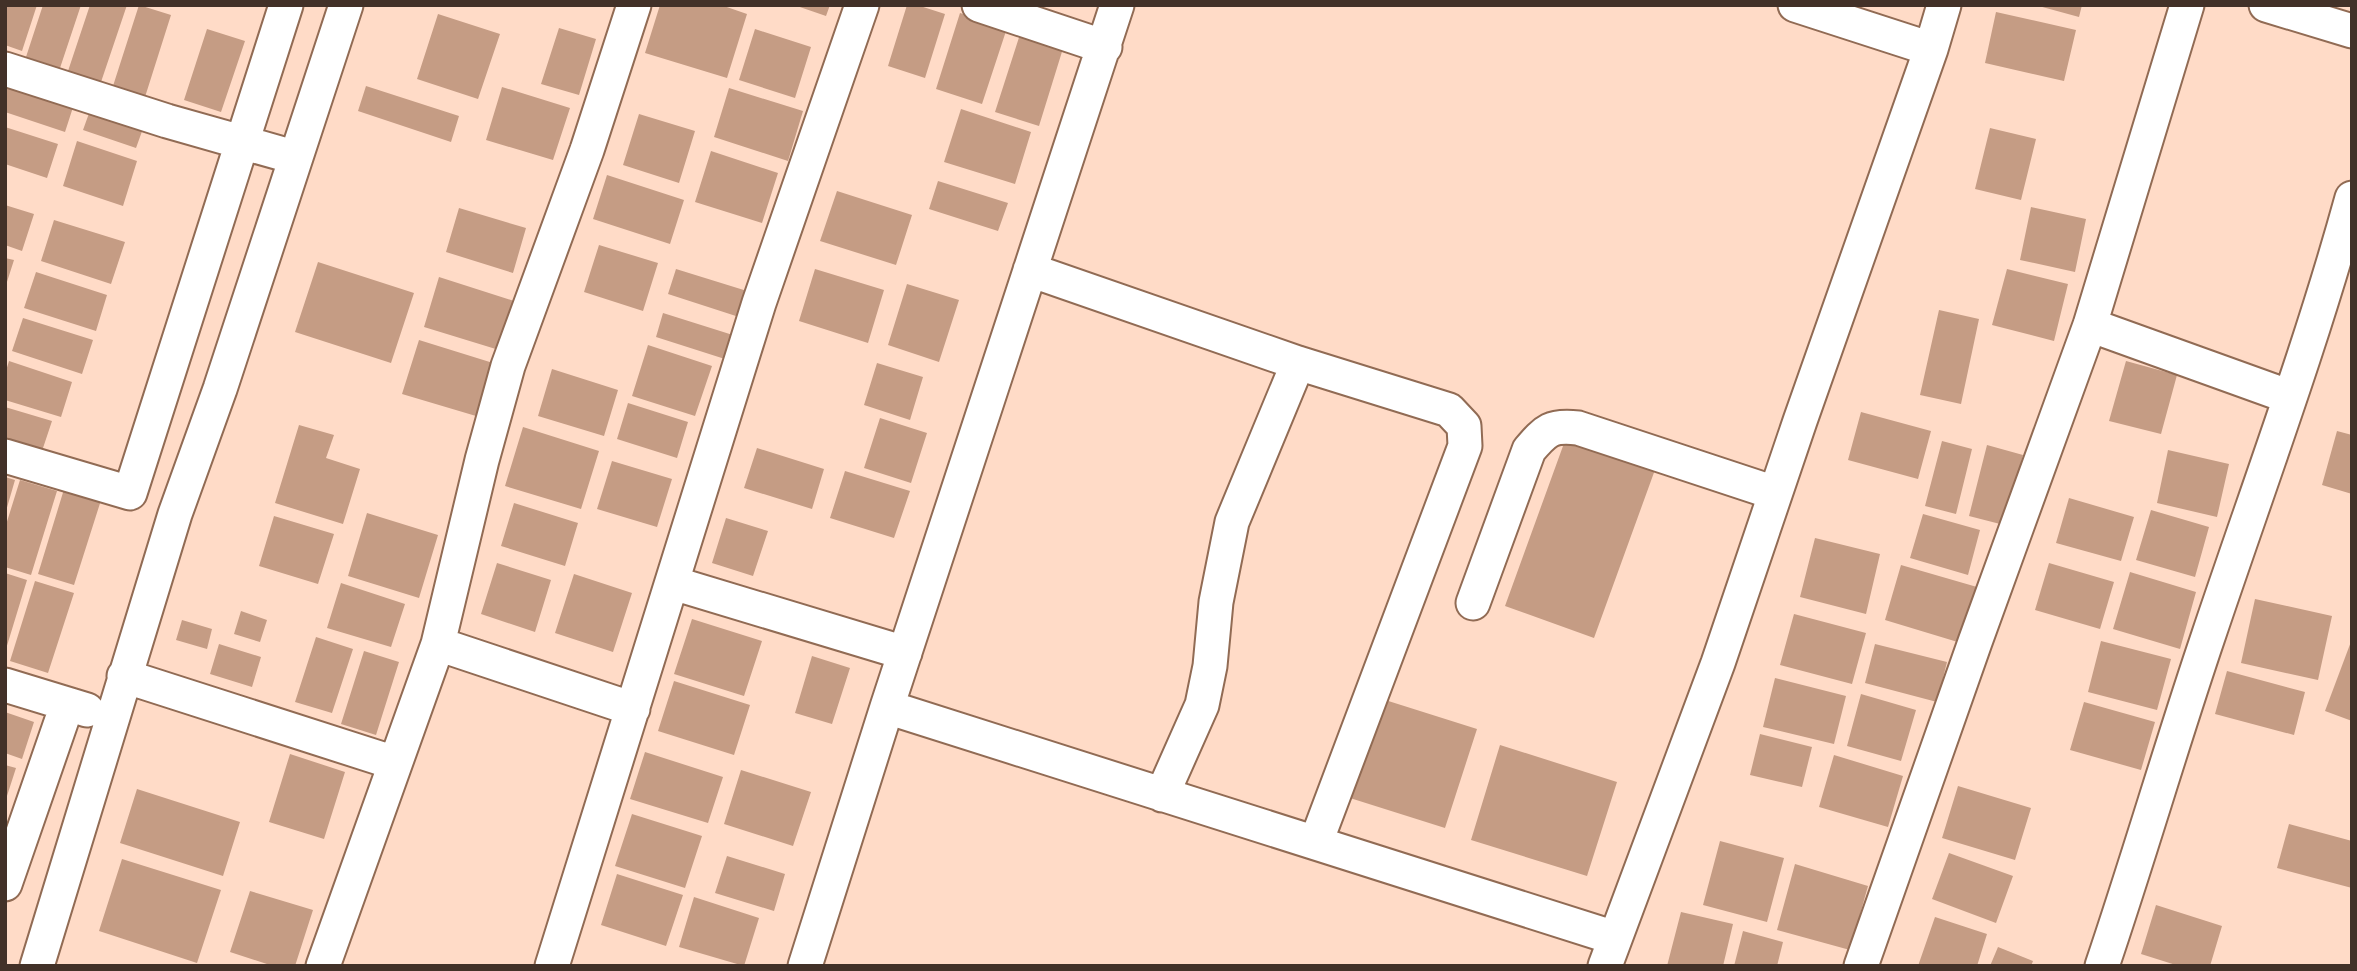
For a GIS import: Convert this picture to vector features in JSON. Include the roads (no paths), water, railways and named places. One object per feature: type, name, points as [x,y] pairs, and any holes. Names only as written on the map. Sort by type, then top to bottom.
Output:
[{"type":"street","points":[[5,456],[130,493],[286,5]]},
{"type":"street","points":[[37,966],[175,514],[220,389],[345,5]]},
{"type":"street","points":[[324,966],[438,644],[482,460],[508,366],[587,150],[634,5]]},
{"type":"street","points":[[552,966],[760,303],[862,5]]},
{"type":"street","points":[[979,5],[1105,47]]},
{"type":"street","points":[[805,966],[887,707],[1118,5]]},
{"type":"street","points":[[1795,5],[1931,49]]},
{"type":"street","points":[[887,707],[1316,842],[1610,952],[1718,663],[1944,5]]},
{"type":"street","points":[[1861,966],[1965,668],[2091,325],[2187,5]]},
{"type":"street","points":[[2266,5],[2352,31]]},
{"type":"street","points":[[5,69],[167,121],[294,157]]},
{"type":"street","points":[[2102,966],[2211,627],[2290,397],[2345,253],[2352,198]]},
{"type":"street","points":[[1030,270],[1298,363],[1449,410],[1464,426],[1465,446],[1316,842]]},
{"type":"street","points":[[2091,325],[2290,397]]},
{"type":"street","points":[[1162,795],[1202,705],[1210,666],[1218,589],[1232,522],[1298,363]]},
{"type":"street","points":[[1473,603],[1529,450],[1545,430],[1578,428],[1775,493]]},
{"type":"street","points":[[673,583],[905,653]]},
{"type":"street","points":[[438,644],[633,709]]},
{"type":"street","points":[[124,676],[395,763]]},
{"type":"street","points":[[5,685],[112,717]]},
{"type":"street","points":[[5,884],[67,705]]}]
